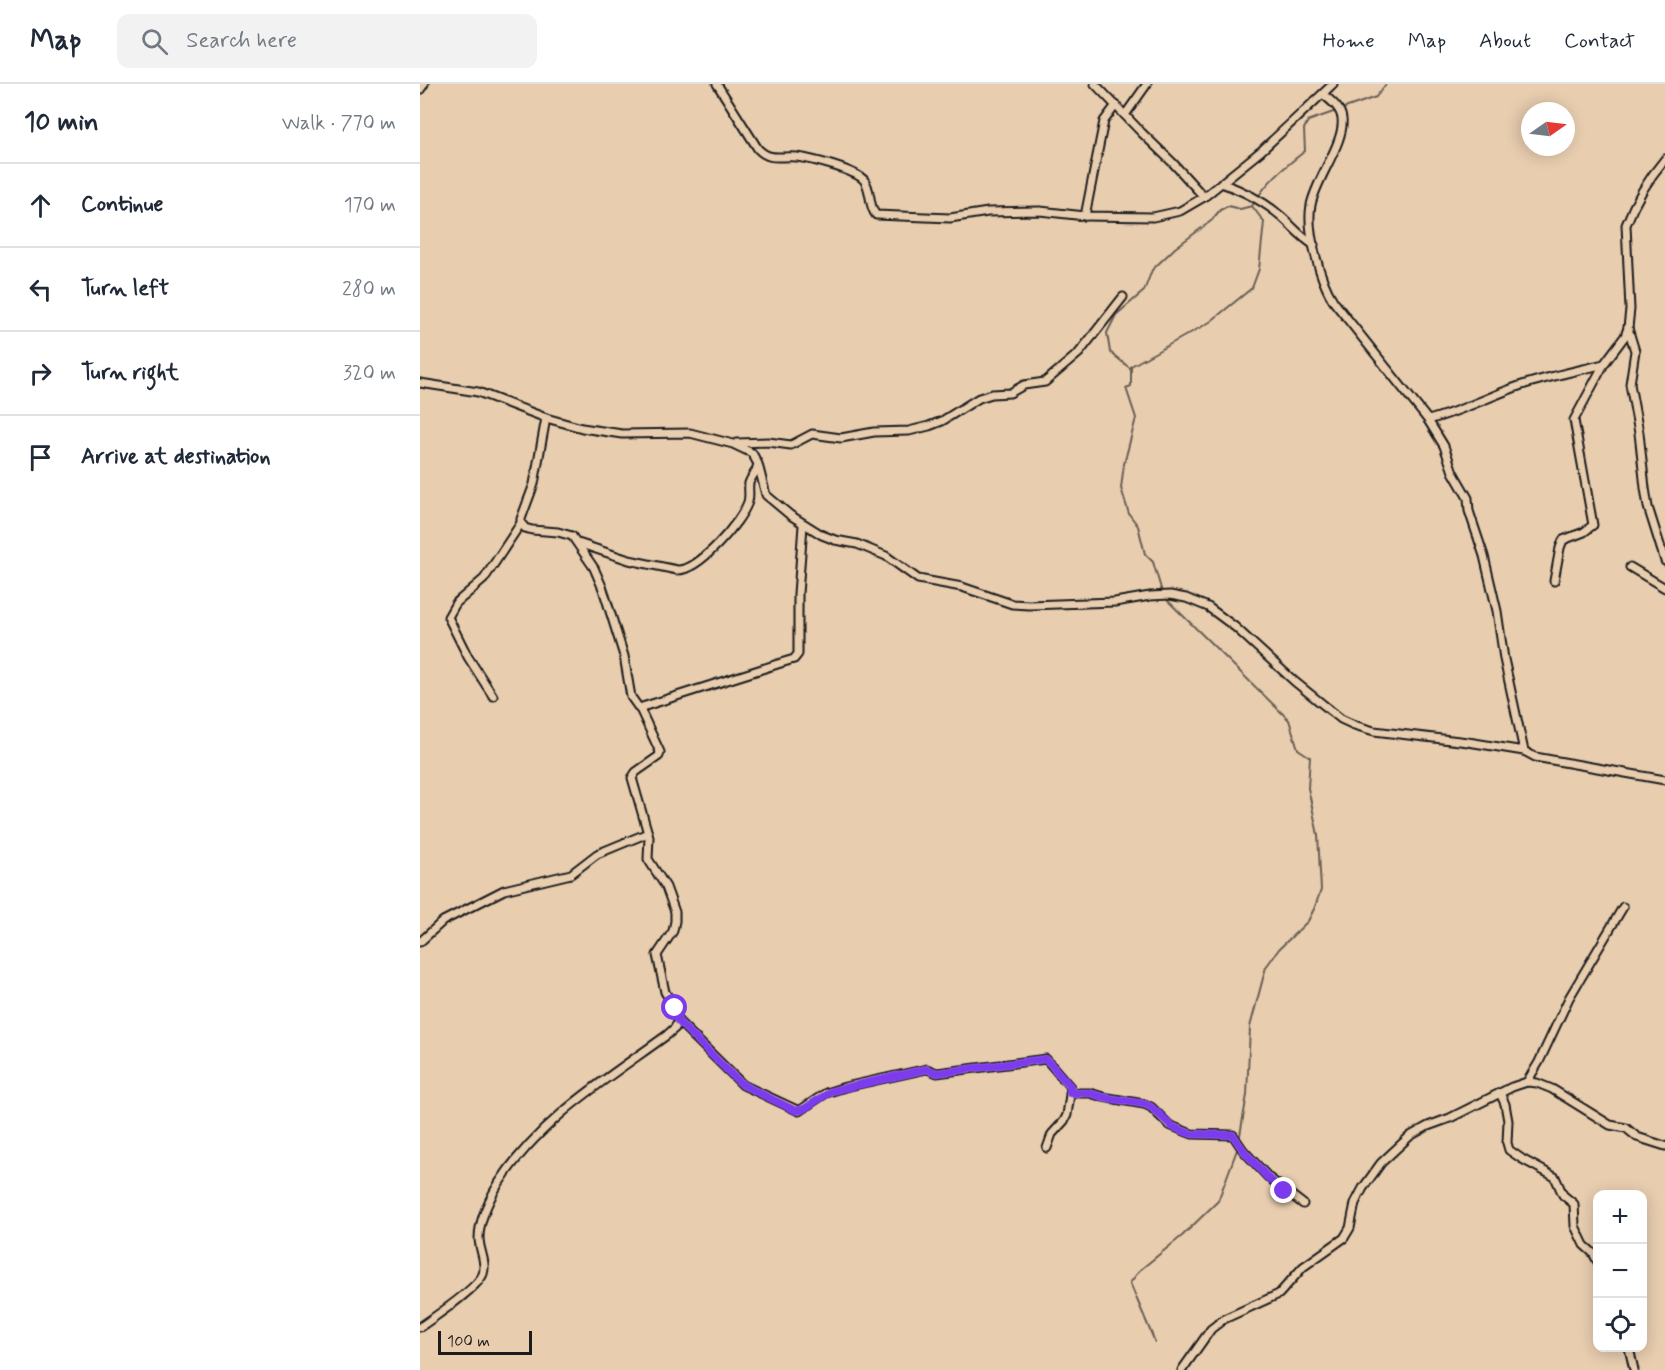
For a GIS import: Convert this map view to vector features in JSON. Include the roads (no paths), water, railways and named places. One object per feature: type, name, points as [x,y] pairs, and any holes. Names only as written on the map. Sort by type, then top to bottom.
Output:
[{"type":"street","points":[[420,90],[424,84]]},
{"type":"street","points":[[717,84],[764,156],[805,159],[842,169],[861,178],[866,185],[876,215],[950,218],[988,212],[1153,217],[1180,211],[1204,197],[1262,151],[1333,84]]},
{"type":"street","points":[[1095,84],[1173,162],[1204,197]]},
{"type":"street","points":[[1125,115],[1147,84]]},
{"type":"street","points":[[1323,94],[1338,109],[1342,119],[1342,128],[1310,207],[1314,245],[1329,294],[1428,420],[1444,447],[1453,472],[1468,498],[1469,511],[1484,556],[1497,611],[1504,659],[1524,751]]},
{"type":"street","points":[[1085,216],[1104,121],[1116,105]]},
{"type":"street","points":[[1554,581],[1563,540],[1584,532],[1593,525],[1574,420],[1604,364],[1628,328],[1630,309],[1626,225],[1630,213],[1651,177],[1665,159]]},
{"type":"street","points":[[1221,183],[1257,198],[1280,215],[1305,240],[1314,245]]},
{"type":"street","points":[[733,444],[768,442],[790,445],[812,434],[841,438],[874,432],[922,429],[942,421],[986,395],[1010,393],[1024,385],[1045,382],[1079,353],[1123,297]]},
{"type":"street","points":[[1628,328],[1635,351],[1630,384],[1639,433],[1648,507],[1665,561]]},
{"type":"street","points":[[1428,420],[1453,413],[1494,395],[1535,381],[1604,364]]},
{"type":"street","points":[[420,383],[478,392],[546,418],[582,428],[622,434],[690,434],[748,449],[758,464],[769,498],[803,525],[835,540],[857,544],[876,551],[918,579],[962,587],[1012,604],[1115,602],[1170,595],[1186,598],[1208,607],[1235,627],[1296,683],[1341,719],[1354,726],[1374,731],[1524,751],[1534,756],[1565,763],[1663,779],[1665,771]]},
{"type":"street","points":[[493,696],[468,657],[448,617],[456,603],[484,579],[521,524],[534,484],[546,418]]},
{"type":"street","points":[[578,543],[629,560],[684,570],[696,564],[712,550],[737,520],[748,502],[749,483],[758,464]]},
{"type":"street","points":[[521,524],[532,530],[566,533],[578,543],[594,568],[624,656],[631,697],[639,708],[660,752],[659,756],[636,772],[632,778],[648,833],[648,859],[666,887],[675,912],[673,931],[657,955],[665,992],[675,1008],[678,1021],[743,1085],[799,1111],[832,1091],[876,1079],[927,1069],[937,1073],[1047,1060],[1070,1086],[1067,1114],[1052,1134],[1047,1148]]},
{"type":"street","points":[[639,708],[794,659],[798,654],[798,594],[803,525]]},
{"type":"street","points":[[1630,567],[1665,588]]},
{"type":"street","points":[[420,942],[443,921],[504,890],[572,874],[597,854],[648,833]]},
{"type":"street","points":[[1527,1082],[1576,985],[1623,907]]},
{"type":"street","points":[[420,1327],[480,1281],[484,1265],[479,1239],[482,1222],[492,1196],[520,1155],[572,1103],[667,1035],[675,1028],[678,1021]]},
{"type":"street","points":[[1182,1370],[1211,1329],[1224,1319],[1279,1294],[1303,1267],[1344,1238],[1350,1228],[1355,1203],[1363,1188],[1381,1163],[1395,1149],[1419,1131],[1500,1093],[1527,1082],[1538,1083],[1552,1089],[1610,1125],[1626,1128],[1637,1137],[1665,1146]]},
{"type":"street","points":[[1070,1093],[1090,1093],[1144,1104],[1151,1107],[1173,1127],[1191,1134],[1233,1135],[1268,1178],[1303,1204]]},
{"type":"street","points":[[1500,1093],[1507,1110],[1509,1150],[1517,1157],[1556,1178],[1563,1195],[1574,1204],[1574,1223],[1584,1245],[1593,1253]]},
{"type":"street","points":[[1630,1352],[1634,1370]]},
{"type":"waterway","points":[[1162,592],[1153,562],[1145,554],[1138,526],[1129,514],[1121,488],[1124,464],[1136,418],[1126,388],[1131,386],[1131,366],[1210,322],[1252,288],[1259,269],[1264,222],[1252,206],[1263,189],[1305,151],[1304,129],[1308,121],[1376,97],[1386,84]]},
{"type":"waterway","points":[[1131,369],[1110,352],[1107,333],[1116,315],[1144,291],[1152,270],[1175,248],[1211,221],[1220,210],[1228,206],[1240,209],[1252,206]]},
{"type":"waterway","points":[[1164,597],[1289,720],[1298,749],[1310,757],[1308,788],[1318,835],[1321,890],[1308,921],[1279,949],[1266,967],[1250,1027],[1247,1095],[1239,1141]]},
{"type":"waterway","points":[[1155,1342],[1130,1283],[1140,1270],[1182,1236],[1218,1201],[1238,1147]]}]
